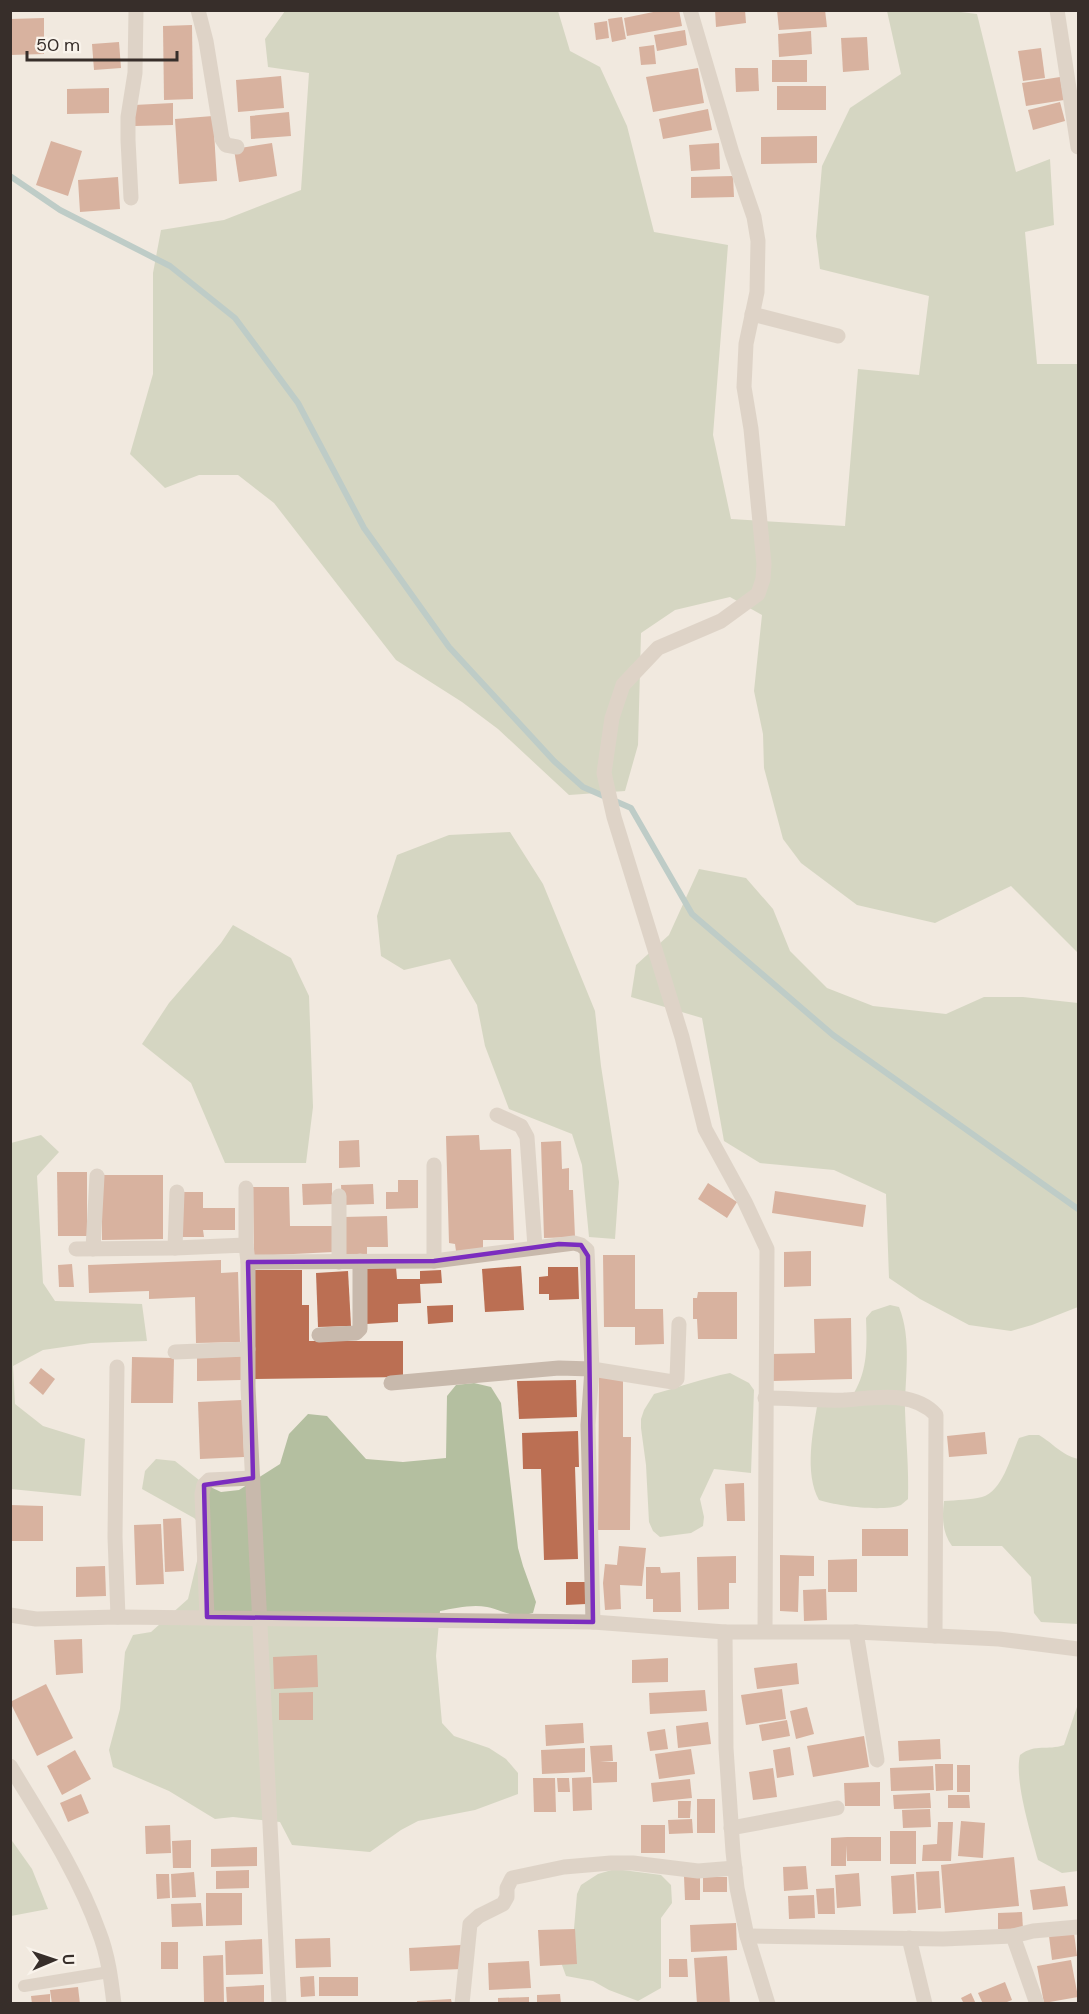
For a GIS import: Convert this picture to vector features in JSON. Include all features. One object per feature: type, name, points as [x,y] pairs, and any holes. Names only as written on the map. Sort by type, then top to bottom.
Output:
[{"type":"street","points":[[131,198],[128,117],[135,73],[136,10]]},
{"type":"street","points":[[198,10],[206,41],[222,139],[226,145],[237,147]]},
{"type":"street","points":[[690,10],[726,133],[754,217],[758,241],[757,292],[746,344],[744,387],[751,429],[764,579],[758,594],[721,621],[658,648],[623,685],[612,718],[604,773],[614,817],[682,1037],[705,1129],[745,1202],[767,1249],[765,1631]]},
{"type":"street","points":[[1057,10],[1078,147]]},
{"type":"street","points":[[752,314],[838,336]]},
{"type":"street","points":[[497,1115],[521,1126],[528,1137],[535,1247]]},
{"type":"street","points":[[434,1165],[434,1261]]},
{"type":"street","points":[[93,1249],[97,1176]]},
{"type":"street","points":[[246,1188],[248,1349],[253,1478],[279,2004]]},
{"type":"street","points":[[175,1248],[177,1192]]},
{"type":"street","points":[[339,1196],[339,1262]]},
{"type":"street","points":[[248,1262],[434,1261],[574,1243],[587,1250],[592,1370],[588,1425],[593,1622]]},
{"type":"street","points":[[76,1248],[246,1245]]},
{"type":"street","points":[[319,1335],[356,1333],[360,1329],[360,1262]]},
{"type":"street","points":[[391,1383],[559,1368],[592,1370],[676,1382],[680,1324]]},
{"type":"street","points":[[175,1352],[248,1349]]},
{"type":"street","points":[[117,1367],[115,1537],[118,1617]]},
{"type":"street","points":[[765,1398],[844,1400],[889,1397],[915,1401],[928,1406],[936,1415],[935,1636]]},
{"type":"street","points":[[207,1617],[202,1494],[204,1485],[209,1480],[253,1478]]},
{"type":"street","points":[[10,1615],[36,1619],[207,1617],[593,1622],[725,1632],[856,1632],[999,1639],[1078,1649]]},
{"type":"street","points":[[725,1632],[726,1748],[735,1868],[747,1936],[768,2004]]},
{"type":"street","points":[[856,1632],[877,1760]]},
{"type":"street","points":[[10,1766],[72,1872],[99,1932],[114,2004]]},
{"type":"street","points":[[731,1828],[837,1808]]},
{"type":"street","points":[[462,2004],[470,1924],[479,1916],[503,1904],[512,1878],[564,1867],[611,1863],[633,1863],[698,1871],[735,1868]]},
{"type":"street","points":[[747,1936],[976,1938],[1012,1936],[1033,1931],[1078,1927]]},
{"type":"street","points":[[1012,1936],[1037,2004]]},
{"type":"street","points":[[909,1938],[925,2004]]},
{"type":"lane","points":[[24,1986],[109,1972]]},
{"type":"highlighted area","points":[[559,1244],[581,1245],[588,1256],[593,1622],[207,1617],[204,1485],[253,1478],[248,1262],[434,1261]]},
{"type":"green space","points":[[285,11],[558,11],[570,51],[600,67],[627,126],[654,232],[728,245],[713,435],[731,519],[845,526],[858,369],[919,375],[929,296],[820,269],[816,236],[822,166],[850,108],[901,74],[887,11],[953,11],[977,14],[1016,172],[1050,159],[1054,225],[1025,232],[1037,364],[1078,364],[1078,953],[1011,886],[935,923],[857,905],[801,863],[783,839],[764,768],[763,734],[754,691],[762,615],[730,597],[675,610],[641,633],[638,745],[625,791],[569,795],[498,729],[462,702],[396,660],[274,503],[238,475],[199,475],[165,488],[130,454],[153,374],[153,273],[161,230],[224,220],[301,190],[309,73],[268,67],[265,39]]},
{"type":"green space","points":[[510,832],[543,884],[595,1011],[619,1182],[615,1239],[589,1237],[582,1165],[572,1134],[509,1109],[485,1046],[477,1005],[450,959],[404,970],[381,956],[377,916],[397,855],[449,835]]},
{"type":"green space","points":[[699,869],[746,878],[773,909],[790,951],[827,988],[873,1006],[946,1014],[984,997],[1023,997],[1078,1003],[1078,1307],[1011,1331],[969,1325],[920,1299],[889,1278],[886,1194],[834,1170],[760,1163],[724,1141],[702,1018],[631,997],[636,965],[669,935]]},
{"type":"green space","points":[[233,925],[291,958],[309,996],[313,1107],[306,1163],[225,1163],[191,1083],[142,1044],[169,1003],[221,943]]},
{"type":"green space","points":[[41,1135],[59,1152],[37,1176],[43,1283],[55,1301],[142,1304],[147,1341],[91,1343],[43,1350],[13,1366],[15,1404],[43,1426],[85,1439],[81,1496],[11,1489],[11,1143]]},
{"type":"green space","points":[[890,1305],[899,1307],[907,1345],[905,1410],[908,1499],[901,1505],[883,1508],[848,1506],[819,1500],[814,1489],[811,1464],[812,1438],[818,1401],[854,1393],[864,1366],[866,1318],[872,1311]]},
{"type":"green space","points":[[730,1373],[749,1383],[754,1390],[751,1473],[714,1469],[700,1499],[704,1517],[703,1526],[691,1533],[660,1537],[653,1531],[649,1522],[646,1465],[641,1428],[644,1410],[654,1394]]},
{"type":"green space","points":[[474,1383],[491,1387],[501,1403],[518,1548],[536,1602],[533,1613],[525,1615],[514,1615],[476,1606],[440,1611],[436,1656],[442,1723],[454,1736],[489,1748],[506,1759],[518,1773],[518,1794],[475,1810],[418,1821],[370,1852],[292,1845],[280,1822],[233,1817],[215,1819],[169,1791],[113,1767],[109,1750],[120,1709],[125,1652],[133,1635],[151,1632],[188,1599],[199,1553],[200,1524],[194,1518],[142,1489],[145,1471],[156,1459],[175,1461],[204,1484],[221,1492],[239,1490],[280,1464],[289,1434],[308,1414],[327,1416],[366,1459],[403,1462],[446,1458],[447,1396],[456,1385]]},
{"type":"green space","points":[[1039,1435],[1062,1452],[1078,1459],[1078,1624],[1041,1622],[1034,1613],[1031,1577],[1002,1546],[952,1546],[945,1530],[944,1501],[982,1497],[996,1488],[1019,1438]]},
{"type":"green space","points":[[1078,1704],[1078,1871],[1062,1873],[1038,1860],[1019,1778],[1020,1755],[1031,1749],[1064,1745]]},
{"type":"green space","points":[[10,1838],[32,1869],[48,1909],[11,1916]]},
{"type":"green space","points":[[615,1869],[661,1875],[671,1885],[672,1903],[661,1918],[661,1988],[638,2001],[593,1981],[566,1976],[562,1965],[562,1956],[573,1940],[577,1894],[581,1885],[598,1874]]},
{"type":"building","points":[[663,10],[679,10],[682,26],[627,36],[624,18]]},
{"type":"building","points":[[715,10],[745,10],[746,23],[716,27]]},
{"type":"building","points":[[777,10],[825,10],[827,27],[779,30]]},
{"type":"building","points":[[622,17],[626,39],[612,42],[608,19]]},
{"type":"building","points":[[44,18],[44,54],[10,55],[10,19]]},
{"type":"building","points":[[607,21],[609,38],[596,40],[594,23]]},
{"type":"building","points":[[192,25],[193,99],[164,100],[163,26]]},
{"type":"building","points":[[685,30],[687,45],[657,51],[654,35]]},
{"type":"building","points":[[811,31],[812,54],[779,57],[778,34]]},
{"type":"building","points":[[867,37],[869,70],[843,72],[841,38]]},
{"type":"building","points":[[119,42],[121,68],[94,70],[92,44]]},
{"type":"building","points":[[654,45],[656,64],[641,65],[639,47]]},
{"type":"building","points":[[1041,48],[1045,78],[1023,81],[1018,51]]},
{"type":"building","points":[[772,60],[807,60],[807,82],[772,82]]},
{"type":"building","points":[[698,68],[704,103],[653,112],[646,77]]},
{"type":"building","points":[[735,68],[758,68],[759,91],[736,92]]},
{"type":"building","points":[[281,76],[284,108],[238,112],[236,80]]},
{"type":"building","points":[[1060,77],[1064,100],[1026,106],[1022,83]]},
{"type":"building","points":[[777,86],[826,86],[826,110],[777,110]]},
{"type":"building","points":[[109,88],[109,113],[67,114],[67,89]]},
{"type":"building","points":[[1060,102],[1065,121],[1033,130],[1028,110]]},
{"type":"building","points":[[173,103],[173,125],[135,126],[134,105]]},
{"type":"building","points":[[708,109],[712,130],[663,139],[659,119]]},
{"type":"building","points":[[289,112],[291,136],[251,139],[250,116]]},
{"type":"building","points":[[213,116],[217,181],[179,184],[175,119]]},
{"type":"building","points":[[817,136],[817,163],[761,164],[761,137]]},
{"type":"building","points":[[51,141],[82,151],[68,196],[36,185]]},
{"type":"building","points":[[272,143],[277,176],[239,182],[234,149]]},
{"type":"building","points":[[719,143],[720,169],[691,171],[689,145]]},
{"type":"building","points":[[733,176],[734,197],[691,198],[691,177]]},
{"type":"building","points":[[118,177],[120,209],[80,212],[78,180]]},
{"type":"building","points":[[479,1135],[480,1150],[511,1149],[514,1240],[483,1240],[483,1250],[456,1251],[455,1244],[449,1243],[446,1136]]},
{"type":"building","points":[[359,1140],[360,1167],[339,1168],[339,1141]]},
{"type":"building","points":[[561,1141],[562,1169],[569,1168],[569,1190],[573,1190],[575,1237],[544,1238],[541,1142]]},
{"type":"building","points":[[57,1172],[87,1172],[87,1236],[58,1236]]},
{"type":"building","points":[[102,1175],[163,1175],[163,1239],[102,1240]]},
{"type":"building","points":[[398,1180],[418,1180],[418,1208],[386,1209],[386,1192],[398,1192]]},
{"type":"building","points":[[332,1183],[332,1204],[303,1205],[302,1184]]},
{"type":"building","points":[[708,1183],[737,1202],[727,1218],[698,1199]]},
{"type":"building","points":[[373,1184],[374,1204],[342,1205],[341,1185]]},
{"type":"building","points":[[253,1187],[289,1187],[290,1226],[333,1226],[333,1252],[254,1256]]},
{"type":"building","points":[[775,1191],[866,1205],[863,1227],[772,1213]]},
{"type":"building","points":[[180,1192],[203,1192],[203,1208],[235,1208],[235,1230],[203,1230],[204,1237],[179,1237]]},
{"type":"building","points":[[387,1216],[388,1247],[367,1247],[367,1255],[344,1255],[343,1217]]},
{"type":"building","points":[[811,1251],[811,1286],[784,1287],[784,1252]]},
{"type":"building","points":[[603,1255],[635,1255],[635,1309],[663,1309],[664,1344],[635,1345],[635,1327],[604,1327]]},
{"type":"building","points":[[221,1260],[221,1273],[238,1272],[240,1342],[196,1343],[195,1297],[149,1299],[149,1291],[89,1293],[88,1265]]},
{"type":"building","points":[[72,1264],[74,1287],[59,1287],[58,1265]]},
{"type":"building","points":[[521,1266],[524,1310],[485,1312],[482,1269]]},
{"type":"building","points":[[396,1267],[397,1279],[420,1279],[420,1271],[441,1270],[442,1283],[420,1284],[421,1303],[398,1304],[398,1322],[366,1324],[364,1269]]},
{"type":"building","points":[[548,1267],[578,1267],[579,1299],[549,1300],[549,1294],[539,1294],[539,1277],[548,1276]]},
{"type":"building","points":[[255,1270],[302,1270],[302,1305],[309,1305],[309,1341],[403,1341],[403,1377],[255,1379]]},
{"type":"building","points":[[348,1271],[351,1326],[318,1327],[316,1273]]},
{"type":"building","points":[[698,1292],[737,1292],[737,1339],[698,1339],[697,1319],[693,1319],[693,1298],[697,1298]]},
{"type":"building","points":[[453,1305],[453,1322],[428,1324],[427,1306]]},
{"type":"building","points":[[851,1318],[852,1379],[772,1381],[771,1354],[815,1353],[814,1319]]},
{"type":"building","points":[[241,1355],[241,1380],[197,1381],[197,1356]]},
{"type":"building","points":[[132,1357],[174,1358],[173,1403],[131,1403]]},
{"type":"building","points":[[41,1368],[55,1379],[43,1395],[29,1383]]},
{"type":"building","points":[[599,1377],[623,1377],[623,1437],[631,1437],[630,1530],[598,1530]]},
{"type":"building","points":[[576,1380],[577,1417],[519,1419],[517,1381]]},
{"type":"building","points":[[242,1400],[244,1457],[200,1459],[198,1402]]},
{"type":"building","points":[[578,1431],[579,1467],[575,1467],[578,1559],[544,1560],[541,1469],[523,1469],[522,1433]]},
{"type":"building","points":[[985,1432],[987,1454],[949,1457],[947,1436]]},
{"type":"building","points":[[744,1483],[745,1521],[727,1521],[725,1484]]},
{"type":"building","points":[[10,1505],[43,1506],[43,1541],[10,1541]]},
{"type":"building","points":[[181,1518],[184,1571],[165,1572],[163,1519]]},
{"type":"building","points":[[161,1524],[164,1584],[136,1585],[134,1525]]},
{"type":"building","points":[[862,1529],[908,1529],[908,1556],[862,1556]]},
{"type":"building","points":[[619,1546],[646,1548],[642,1586],[620,1585],[621,1609],[605,1610],[603,1583],[605,1564],[617,1565]]},
{"type":"building","points":[[780,1555],[814,1556],[814,1576],[799,1576],[798,1612],[780,1611]]},
{"type":"building","points":[[736,1556],[736,1583],[729,1583],[729,1609],[698,1610],[697,1557]]},
{"type":"building","points":[[857,1559],[857,1592],[828,1592],[828,1560]]},
{"type":"building","points":[[105,1566],[106,1596],[76,1597],[76,1567]]},
{"type":"building","points":[[646,1567],[660,1567],[661,1573],[680,1572],[681,1612],[653,1612],[653,1599],[646,1599]]},
{"type":"building","points":[[566,1582],[585,1582],[586,1604],[566,1605]]},
{"type":"building","points":[[826,1589],[827,1620],[804,1621],[803,1590]]},
{"type":"building","points":[[82,1639],[83,1673],[56,1675],[54,1640]]},
{"type":"building","points":[[317,1655],[318,1687],[274,1689],[273,1657]]},
{"type":"building","points":[[668,1658],[668,1682],[632,1683],[632,1660]]},
{"type":"building","points":[[797,1663],[799,1684],[757,1689],[754,1668]]},
{"type":"building","points":[[46,1684],[73,1738],[37,1756],[10,1702]]},
{"type":"building","points":[[782,1689],[786,1719],[746,1725],[741,1695]]},
{"type":"building","points":[[705,1690],[707,1711],[650,1714],[649,1693]]},
{"type":"building","points":[[313,1692],[313,1720],[279,1720],[279,1693]]},
{"type":"building","points":[[807,1707],[814,1734],[796,1739],[790,1711]]},
{"type":"building","points":[[787,1720],[790,1736],[762,1741],[759,1725]]},
{"type":"building","points":[[708,1722],[711,1744],[678,1748],[676,1726]]},
{"type":"building","points":[[583,1723],[584,1743],[546,1746],[545,1725]]},
{"type":"building","points":[[665,1729],[668,1749],[650,1751],[647,1732]]},
{"type":"building","points":[[864,1736],[869,1767],[813,1777],[807,1746]]},
{"type":"building","points":[[940,1739],[941,1759],[899,1761],[898,1741]]},
{"type":"building","points":[[612,1745],[613,1761],[600,1762],[617,1762],[617,1782],[593,1783],[590,1746]]},
{"type":"building","points":[[790,1747],[794,1775],[777,1778],[773,1750]]},
{"type":"building","points":[[585,1748],[585,1772],[542,1774],[541,1750]]},
{"type":"building","points":[[691,1749],[695,1774],[659,1779],[655,1754]]},
{"type":"building","points":[[75,1750],[91,1779],[62,1795],[47,1766]]},
{"type":"building","points":[[935,1764],[953,1764],[953,1790],[936,1791]]},
{"type":"building","points":[[957,1765],[970,1765],[970,1792],[957,1792]]},
{"type":"building","points":[[933,1766],[934,1790],[891,1791],[890,1768]]},
{"type":"building","points":[[773,1768],[777,1797],[753,1800],[749,1772]]},
{"type":"building","points":[[591,1777],[592,1810],[573,1811],[572,1778]]},
{"type":"building","points":[[533,1778],[555,1778],[556,1812],[534,1812]]},
{"type":"building","points":[[557,1778],[569,1778],[570,1792],[558,1792]]},
{"type":"building","points":[[690,1779],[692,1798],[653,1802],[651,1783]]},
{"type":"building","points":[[880,1782],[880,1806],[845,1806],[844,1783]]},
{"type":"building","points":[[930,1793],[931,1808],[894,1809],[893,1795]]},
{"type":"building","points":[[81,1794],[89,1813],[68,1822],[60,1803]]},
{"type":"building","points":[[948,1795],[969,1795],[970,1808],[948,1808]]},
{"type":"building","points":[[697,1799],[715,1799],[715,1833],[697,1833]]},
{"type":"building","points":[[678,1801],[691,1801],[690,1818],[678,1818]]},
{"type":"building","points":[[930,1809],[931,1827],[903,1828],[902,1810]]},
{"type":"building","points":[[692,1819],[693,1833],[669,1834],[668,1820]]},
{"type":"building","points":[[961,1821],[985,1823],[983,1858],[958,1856]]},
{"type":"building","points":[[938,1822],[953,1822],[951,1861],[922,1861],[923,1845],[937,1844]]},
{"type":"building","points":[[170,1825],[171,1853],[146,1854],[145,1826]]},
{"type":"building","points":[[641,1825],[665,1825],[665,1853],[641,1853]]},
{"type":"building","points":[[890,1831],[916,1831],[916,1864],[890,1864]]},
{"type":"building","points":[[881,1837],[881,1861],[847,1861],[846,1845],[846,1866],[831,1866],[831,1838]]},
{"type":"building","points":[[191,1840],[191,1868],[173,1868],[172,1841]]},
{"type":"building","points":[[257,1847],[257,1866],[211,1867],[211,1849]]},
{"type":"building","points":[[1014,1857],[1019,1906],[945,1913],[941,1865]]},
{"type":"building","points":[[806,1866],[808,1889],[784,1891],[783,1867]]},
{"type":"building","points":[[249,1870],[249,1888],[216,1889],[216,1871]]},
{"type":"building","points":[[939,1871],[941,1908],[918,1910],[916,1872]]},
{"type":"building","points":[[194,1872],[196,1897],[172,1898],[171,1874]]},
{"type":"building","points":[[859,1873],[861,1906],[837,1908],[835,1875]]},
{"type":"building","points":[[156,1874],[169,1874],[170,1898],[157,1899]]},
{"type":"building","points":[[914,1874],[916,1913],[893,1914],[891,1876]]},
{"type":"building","points":[[684,1876],[700,1876],[700,1900],[685,1900]]},
{"type":"building","points":[[703,1877],[727,1877],[727,1892],[703,1892]]},
{"type":"building","points":[[1065,1886],[1068,1906],[1033,1910],[1030,1890]]},
{"type":"building","points":[[834,1888],[835,1914],[818,1914],[816,1889]]},
{"type":"building","points":[[206,1893],[242,1893],[242,1925],[206,1926]]},
{"type":"building","points":[[814,1895],[815,1918],[789,1919],[788,1896]]},
{"type":"building","points":[[201,1903],[203,1926],[172,1927],[171,1904]]},
{"type":"building","points":[[1022,1912],[1023,1929],[998,1929],[998,1913]]},
{"type":"building","points":[[736,1923],[737,1950],[691,1952],[690,1925]]},
{"type":"building","points":[[575,1929],[577,1964],[540,1966],[538,1930]]},
{"type":"building","points":[[1074,1933],[1077,1956],[1052,1960],[1049,1936]]},
{"type":"building","points":[[330,1938],[331,1967],[296,1968],[295,1939]]},
{"type":"building","points":[[262,1939],[263,1974],[226,1975],[225,1941]]},
{"type":"building","points":[[161,1942],[178,1942],[178,1969],[161,1969]]},
{"type":"building","points":[[461,1945],[462,1969],[410,1971],[409,1948]]},
{"type":"building","points":[[223,1955],[224,2002],[204,2002],[203,1956]]},
{"type":"building","points":[[727,1956],[730,2004],[697,2004],[694,1958]]},
{"type":"building","points":[[669,1959],[687,1959],[688,1977],[669,1977]]},
{"type":"building","points":[[1071,1960],[1078,1997],[1044,2003],[1037,1966]]},
{"type":"building","points":[[529,1961],[531,1988],[489,1990],[488,1963]]},
{"type":"building","points":[[314,1976],[315,1996],[301,1997],[300,1977]]},
{"type":"building","points":[[319,1977],[358,1977],[358,1996],[319,1996]]},
{"type":"building","points":[[1005,1982],[1012,2000],[1002,2004],[983,2004],[978,1993]]},
{"type":"building","points":[[264,1985],[264,2004],[227,2004],[226,1987]]},
{"type":"building","points":[[78,1987],[80,2004],[52,2004],[50,1990]]},
{"type":"building","points":[[971,1993],[976,2004],[964,2004],[961,1998]]},
{"type":"building","points":[[50,1994],[50,2004],[32,2004],[31,1996]]},
{"type":"building","points":[[560,1994],[561,2004],[537,2004],[537,1995]]},
{"type":"building","points":[[529,1997],[529,2004],[498,2004],[498,1998]]},
{"type":"building","points":[[451,1999],[452,2004],[417,2004],[417,2001]]},
{"type":"waterway","points":[[10,176],[60,210],[170,266],[235,318],[298,403],[364,528],[449,647],[554,761],[583,787],[631,808],[692,914],[833,1035],[1078,1209]]}]
